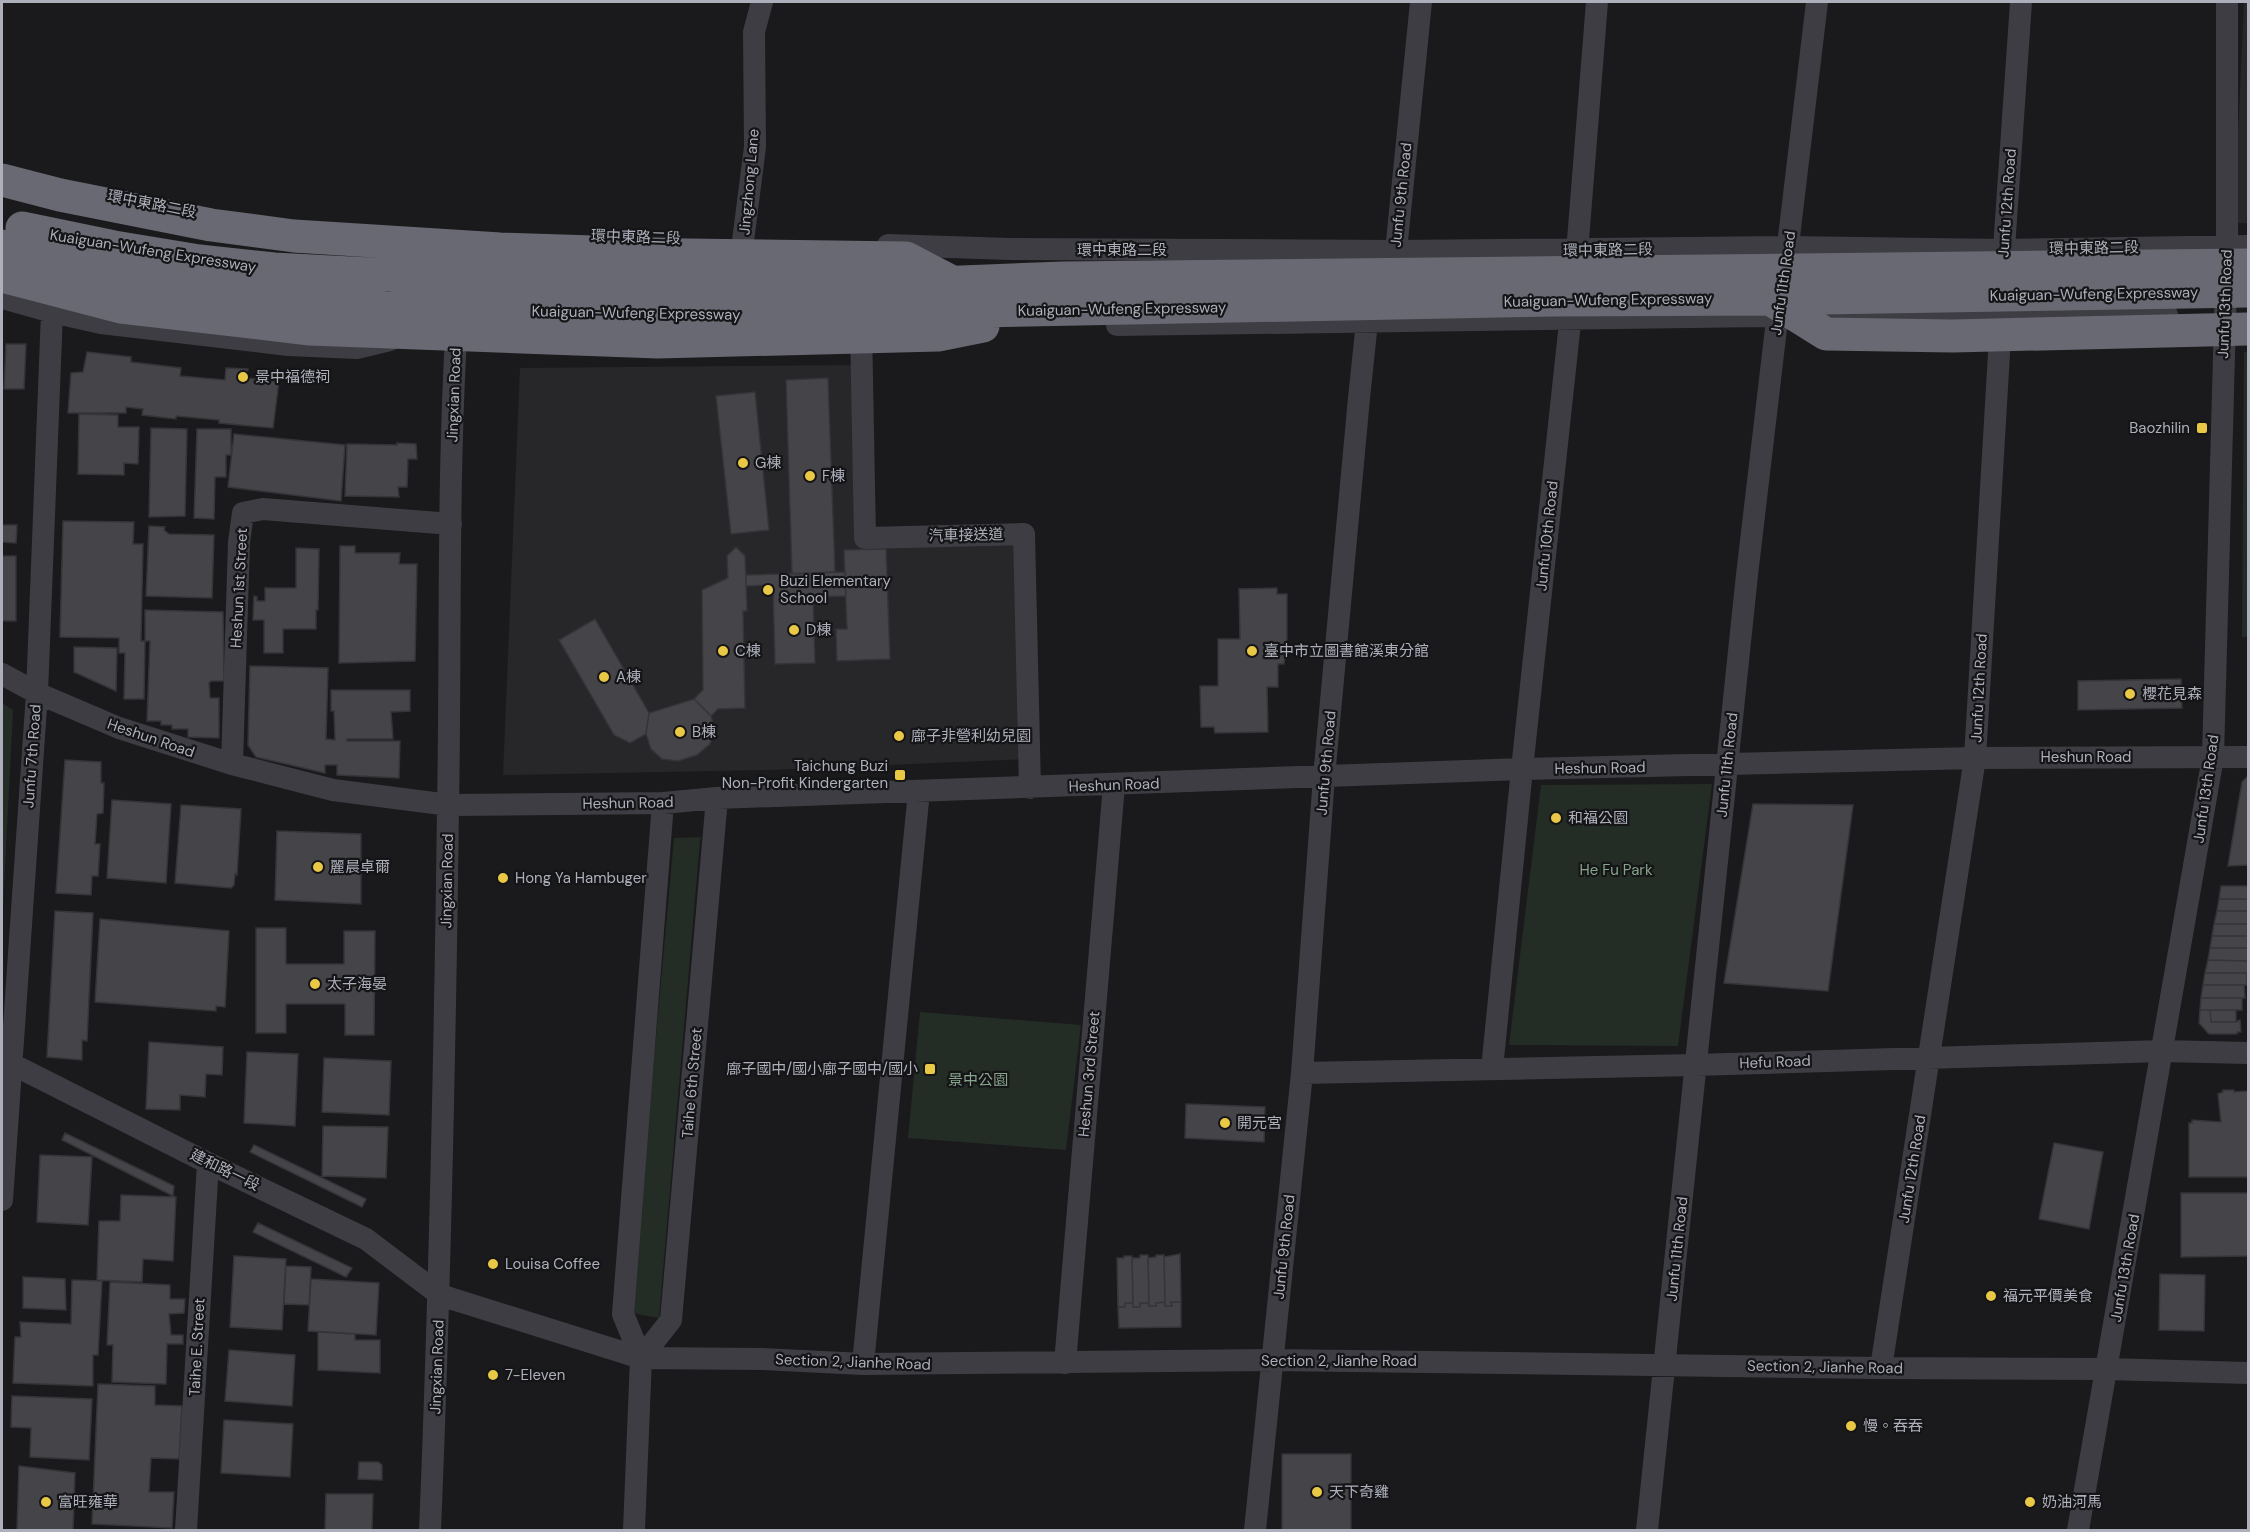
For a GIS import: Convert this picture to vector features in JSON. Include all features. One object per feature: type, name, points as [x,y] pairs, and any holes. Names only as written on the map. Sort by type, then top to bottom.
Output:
[{"type":"highway","points":[[2,180],[60,195],[211,225],[294,236],[512,249],[687,255],[906,258],[954,283]]},
{"type":"highway","name":"Kuaiguan-Wufeng Expressway","points":[[2,223],[38,233],[199,261],[345,274],[671,285],[954,283],[2241,252]]},
{"type":"highway","name":"Kuaiguan-Wufeng Expressway","points":[[2,246],[112,274],[191,288],[278,299],[385,308],[761,315],[1555,300],[1773,308],[2248,291]]},
{"type":"highway","points":[[2,276],[121,307],[310,329],[658,342],[938,335],[1067,310]]},
{"type":"highway","points":[[1773,308],[1826,334],[1953,336],[2236,322]]},
{"type":"street","name":"Jingzhong Lane","points":[[740,328],[743,241],[754,147],[754,32],[762,2]]},
{"type":"street","name":"Junfu 9th Road","points":[[1255,1530],[1302,1073],[1324,777],[1367,322],[1396,251],[1422,2]]},
{"type":"street","name":"Junfu 10th Road","points":[[1492,1069],[1571,319],[1597,2]]},
{"type":"street","name":"Junfu 11th Road","points":[[1647,1530],[1728,765],[1773,308],[1789,248],[1817,2]]},
{"type":"street","name":"Junfu 12th Road","points":[[1881,1368],[1975,758],[2003,250],[2021,2]]},
{"type":"street","name":"Junfu 13th Road","points":[[2078,1530],[2213,757],[2241,252],[2227,2]]},
{"type":"street","name":"環中東路二段","points":[[2,170],[132,201],[252,221],[415,231],[1010,249],[1577,251],[1789,248],[2241,252]]},
{"type":"street","name":"Jingxian Road","points":[[430,1530],[440,1295],[456,324],[464,231]]},
{"type":"street","points":[[2,262],[127,289],[222,306],[456,324],[740,328],[1367,322],[1571,319],[1773,308],[2001,317],[2236,322],[2248,314]]},
{"type":"street","points":[[2,298],[113,325],[288,345],[357,348],[456,324]]},
{"type":"street","name":"Junfu 7th Road","points":[[2,1200],[5,1061],[37,693],[52,312]]},
{"type":"street","name":"汽車接送道","points":[[861,327],[865,538],[1024,534],[1030,788]]},
{"type":"street","name":"Heshun 1st Street","points":[[232,764],[239,542],[243,513],[263,509],[451,524]]},
{"type":"street","name":"Heshun Road","points":[[2,674],[37,693],[119,728],[232,764],[333,790],[448,806],[663,803],[717,798],[1522,770],[1975,758],[2248,757]]},
{"type":"street","name":"Heshun 3rd Street","points":[[1065,1364],[1114,785]]},
{"type":"street","points":[[863,1364],[919,792]]},
{"type":"street","name":"Taihe 6th Street","points":[[641,1358],[671,1320],[717,798]]},
{"type":"street","points":[[634,1530],[641,1358],[622,1314],[663,803]]},
{"type":"street","name":"Hefu Road","points":[[1302,1073],[1695,1065],[2163,1051],[2248,1053]]},
{"type":"street","name":"建和路一段","points":[[5,1061],[366,1239],[440,1295]]},
{"type":"street","name":"Taihe E. Street","points":[[186,1530],[208,1163]]},
{"type":"street","name":"Section 2, Jianhe Road","points":[[440,1295],[641,1358],[762,1359],[863,1364],[1065,1364],[1273,1360],[2248,1373]]},
{"type":"shaded area","points":[[2244,2],[2248,2],[2248,223],[2234,223]]},
{"type":"shaded area","name":"Buzi Elementary School","points":[[861,365],[866,538],[1024,534],[1029,759],[770,770],[503,775],[520,368]]},
{"type":"green space","points":[[2244,352],[2248,352],[2248,637],[2242,637]]},
{"type":"green space","points":[[2,703],[13,710],[2,927]]},
{"type":"green space","name":"He Fu Park","points":[[1712,784],[1678,1046],[1509,1045],[1541,785]]},
{"type":"green space","points":[[701,837],[659,1318],[631,1313],[674,838]]},
{"type":"green space","name":"景中公園","points":[[920,1012],[1081,1025],[1066,1150],[908,1138]]},
{"type":"building","points":[[6,344],[26,344],[24,389],[4,389]]},
{"type":"building","points":[[87,352],[131,357],[131,362],[181,368],[180,376],[225,380],[226,368],[248,369],[246,378],[279,381],[273,428],[219,423],[219,420],[142,415],[143,409],[126,407],[126,413],[68,413],[71,373],[83,372]]},
{"type":"building","name":"F棟","points":[[828,378],[835,572],[792,574],[786,380]]},
{"type":"building","name":"G棟","points":[[755,392],[769,530],[731,534],[716,396]]},
{"type":"building","points":[[79,414],[118,415],[118,427],[139,427],[138,464],[124,463],[124,475],[78,474]]},
{"type":"building","points":[[151,428],[187,429],[185,516],[149,517]]},
{"type":"building","points":[[197,429],[231,429],[231,455],[226,455],[226,477],[215,477],[214,519],[194,518]]},
{"type":"building","points":[[234,434],[345,445],[341,501],[228,487]]},
{"type":"building","points":[[397,443],[416,444],[417,459],[408,459],[407,487],[398,487],[399,497],[345,496],[347,444],[397,445]]},
{"type":"building","points":[[63,521],[134,522],[133,544],[143,544],[141,641],[145,641],[144,699],[124,699],[125,653],[119,653],[119,638],[60,637]]},
{"type":"building","points":[[2,525],[17,525],[16,543],[2,542]]},
{"type":"building","points":[[149,526],[165,527],[164,530],[169,534],[214,535],[212,598],[146,596]]},
{"type":"building","points":[[340,546],[355,546],[355,553],[400,553],[399,564],[417,564],[415,661],[339,663]]},
{"type":"building","name":"C棟","points":[[736,547],[745,556],[747,611],[743,611],[745,708],[718,709],[711,716],[694,699],[703,690],[702,590],[728,578],[727,556]]},
{"type":"building","points":[[296,548],[319,549],[316,629],[283,629],[283,653],[264,653],[264,620],[253,620],[254,596],[257,597],[257,601],[265,601],[265,588],[296,588]]},
{"type":"building","points":[[886,549],[890,659],[837,661],[836,629],[847,629],[844,550]]},
{"type":"building","points":[[2,556],[16,556],[16,621],[2,621]]},
{"type":"building","name":"D棟","points":[[845,572],[846,596],[813,597],[815,663],[775,664],[773,585],[746,586],[746,575]]},
{"type":"building","name":"臺中市立圖書館溪東分館","points":[[1277,588],[1277,594],[1287,594],[1287,638],[1284,664],[1278,664],[1278,687],[1267,687],[1268,732],[1215,733],[1214,727],[1201,727],[1200,686],[1218,686],[1218,639],[1240,639],[1239,589]]},
{"type":"building","points":[[145,610],[223,612],[224,681],[209,683],[210,698],[219,698],[219,738],[188,737],[188,729],[172,729],[172,725],[161,725],[161,721],[147,721],[150,641],[145,641]]},
{"type":"building","name":"A棟","points":[[595,619],[649,713],[646,734],[630,743],[614,735],[559,640]]},
{"type":"building","points":[[74,647],[117,648],[116,691],[74,672]]},
{"type":"building","points":[[250,666],[328,668],[326,739],[335,740],[331,690],[410,690],[410,711],[391,712],[393,739],[347,739],[347,741],[400,741],[399,778],[337,775],[337,765],[325,765],[325,773],[256,757],[248,745]]},
{"type":"building","name":"櫻花見森","points":[[2181,679],[2182,708],[2078,710],[2078,681]]},
{"type":"building","name":"B棟","points":[[694,699],[711,716],[715,730],[710,744],[697,755],[678,761],[662,759],[651,749],[646,734],[649,713]]},
{"type":"building","points":[[65,760],[101,762],[101,783],[104,783],[103,813],[97,814],[95,844],[100,844],[98,876],[92,876],[91,895],[56,893]]},
{"type":"building","points":[[2248,776],[2248,865],[2228,866],[2242,782]]},
{"type":"building","points":[[112,800],[171,804],[166,883],[107,878]]},
{"type":"building","points":[[1753,804],[1853,805],[1828,991],[1724,983]]},
{"type":"building","points":[[181,805],[241,809],[237,875],[235,874],[234,885],[231,888],[175,883]]},
{"type":"building","name":"麗晨卓爾","points":[[277,831],[361,834],[361,904],[275,900]]},
{"type":"building","points":[[2221,886],[2248,886],[2248,899],[2219,899]]},
{"type":"building","points":[[2219,899],[2248,899],[2248,911],[2217,911]]},
{"type":"building","points":[[55,911],[93,913],[87,1041],[82,1040],[82,1060],[47,1057]]},
{"type":"building","points":[[2217,911],[2248,911],[2248,924],[2214,924]]},
{"type":"building","points":[[100,919],[229,931],[225,1007],[216,1006],[216,1011],[95,1002]]},
{"type":"building","points":[[2214,924],[2248,924],[2248,936],[2212,936]]},
{"type":"building","name":"太子海晏","points":[[256,928],[286,928],[286,964],[344,964],[344,931],[375,931],[374,1035],[345,1035],[345,1004],[286,1004],[286,1033],[256,1033]]},
{"type":"building","points":[[2212,936],[2248,936],[2248,948],[2210,948]]},
{"type":"building","points":[[2210,948],[2248,948],[2248,961],[2208,960]]},
{"type":"building","points":[[2208,960],[2248,961],[2248,973],[2205,973]]},
{"type":"building","points":[[2205,973],[2247,973],[2247,985],[2203,985]]},
{"type":"building","points":[[2203,985],[2244,985],[2245,998],[2201,998]]},
{"type":"building","points":[[2201,998],[2242,998],[2242,1010],[2200,1010]]},
{"type":"building","points":[[2200,1010],[2210,1010],[2211,1022],[2240,1020],[2241,1032],[2209,1034],[2199,1023]]},
{"type":"building","points":[[2210,1010],[2236,1010],[2236,1022],[2211,1022]]},
{"type":"building","points":[[149,1042],[223,1047],[222,1075],[206,1074],[205,1097],[180,1095],[180,1110],[146,1109]]},
{"type":"building","points":[[247,1052],[298,1054],[295,1126],[244,1123]]},
{"type":"building","points":[[324,1058],[391,1061],[389,1115],[322,1112]]},
{"type":"building","points":[[2223,1090],[2248,1091],[2248,1177],[2189,1177],[2189,1123],[2192,1123],[2192,1120],[2221,1122],[2218,1094]]},
{"type":"building","name":"開元宮","points":[[1186,1104],[1265,1107],[1264,1142],[1185,1138]]},
{"type":"building","points":[[323,1126],[388,1127],[386,1178],[322,1176]]},
{"type":"building","points":[[65,1133],[174,1186],[173,1196],[62,1140]]},
{"type":"building","points":[[2054,1143],[2103,1152],[2089,1229],[2039,1219]]},
{"type":"building","points":[[254,1145],[366,1199],[362,1207],[250,1152]]},
{"type":"building","points":[[40,1155],[92,1157],[88,1225],[37,1222]]},
{"type":"building","points":[[2181,1193],[2248,1193],[2248,1256],[2181,1257]]},
{"type":"building","points":[[121,1195],[176,1197],[173,1261],[143,1259],[142,1282],[97,1280],[99,1221],[120,1221]]},
{"type":"building","points":[[258,1223],[352,1268],[346,1277],[253,1232]]},
{"type":"building","points":[[1180,1254],[1181,1302],[1171,1302],[1172,1306],[1165,1306],[1164,1257]]},
{"type":"building","points":[[1140,1255],[1148,1255],[1149,1303],[1140,1303],[1140,1307],[1133,1307],[1132,1258],[1140,1258]]},
{"type":"building","points":[[1156,1255],[1164,1255],[1165,1302],[1149,1306],[1148,1258],[1156,1257]]},
{"type":"building","points":[[234,1256],[286,1259],[282,1330],[230,1327]]},
{"type":"building","points":[[1124,1256],[1132,1256],[1133,1303],[1125,1303],[1125,1307],[1118,1307],[1117,1258],[1124,1258]]},
{"type":"building","points":[[286,1266],[311,1267],[309,1305],[284,1304]]},
{"type":"building","points":[[2160,1274],[2205,1275],[2204,1331],[2159,1330]]},
{"type":"building","points":[[23,1277],[65,1279],[66,1310],[23,1308]]},
{"type":"building","points":[[311,1279],[379,1283],[376,1335],[308,1331]]},
{"type":"building","points":[[72,1280],[102,1281],[98,1355],[93,1355],[93,1386],[13,1383],[15,1337],[21,1337],[20,1322],[71,1324]]},
{"type":"building","points":[[110,1282],[170,1285],[170,1299],[185,1299],[184,1313],[169,1314],[171,1335],[183,1335],[183,1344],[167,1344],[166,1384],[112,1382],[113,1345],[107,1345]]},
{"type":"building","points":[[1165,1302],[1165,1306],[1172,1306],[1171,1302],[1181,1302],[1181,1327],[1119,1328],[1118,1307],[1125,1307],[1125,1303],[1133,1303],[1133,1307],[1140,1307],[1140,1303],[1156,1306],[1156,1303]]},
{"type":"building","points":[[318,1332],[355,1334],[355,1340],[380,1340],[380,1373],[318,1370]]},
{"type":"building","points":[[229,1350],[295,1355],[292,1406],[225,1401]]},
{"type":"building","points":[[98,1384],[155,1386],[155,1405],[182,1406],[179,1459],[151,1458],[149,1492],[174,1492],[172,1528],[92,1524]]},
{"type":"building","points":[[12,1396],[92,1399],[89,1460],[30,1457],[31,1428],[11,1427]]},
{"type":"building","points":[[224,1420],[293,1424],[290,1477],[221,1473]]},
{"type":"building","name":"天下奇雞","points":[[1282,1454],[1351,1454],[1351,1530],[1282,1530]]},
{"type":"building","points":[[359,1462],[378,1462],[382,1465],[382,1480],[358,1479]]},
{"type":"building","name":"富旺雍華","points":[[19,1466],[75,1473],[73,1530],[17,1530]]},
{"type":"building","points":[[326,1494],[373,1494],[372,1530],[325,1530]]},
{"type":"place","name":"景中福德祠","points":[[243,377]]},
{"type":"place","name":"Baozhilin","points":[[2202,428]]},
{"type":"place","name":"G棟","points":[[743,463]]},
{"type":"place","name":"F棟","points":[[810,476]]},
{"type":"place","name":"Buzi Elementary School","points":[[768,590]]},
{"type":"place","name":"D棟","points":[[794,630]]},
{"type":"place","name":"C棟","points":[[723,651]]},
{"type":"place","name":"臺中市立圖書館溪東分館","points":[[1252,651]]},
{"type":"place","name":"A棟","points":[[604,677]]},
{"type":"place","name":"櫻花見森","points":[[2130,694]]},
{"type":"place","name":"B棟","points":[[680,732]]},
{"type":"place","name":"廍子非營利幼兒園","points":[[899,736]]},
{"type":"place","name":"Taichung Buzi Non-Profit Kindergarten","points":[[900,775]]},
{"type":"place","name":"和福公園","points":[[1556,818]]},
{"type":"place","name":"麗晨卓爾","points":[[318,867]]},
{"type":"place","name":"Hong Ya Hambuger","points":[[503,878]]},
{"type":"place","name":"太子海晏","points":[[315,984]]},
{"type":"place","name":"廍子國中/國小廍子國中/國小","points":[[930,1069]]},
{"type":"place","name":"開元宮","points":[[1225,1123]]},
{"type":"place","name":"Louisa Coffee","points":[[493,1264]]},
{"type":"place","name":"福元平價美食","points":[[1991,1296]]},
{"type":"place","name":"7-Eleven","points":[[493,1375]]},
{"type":"place","name":"慢。吞吞","points":[[1851,1426]]},
{"type":"place","name":"天下奇雞","points":[[1317,1492]]},
{"type":"place","name":"富旺雍華","points":[[46,1502]]},
{"type":"place","name":"奶油河馬","points":[[2030,1502]]}]
